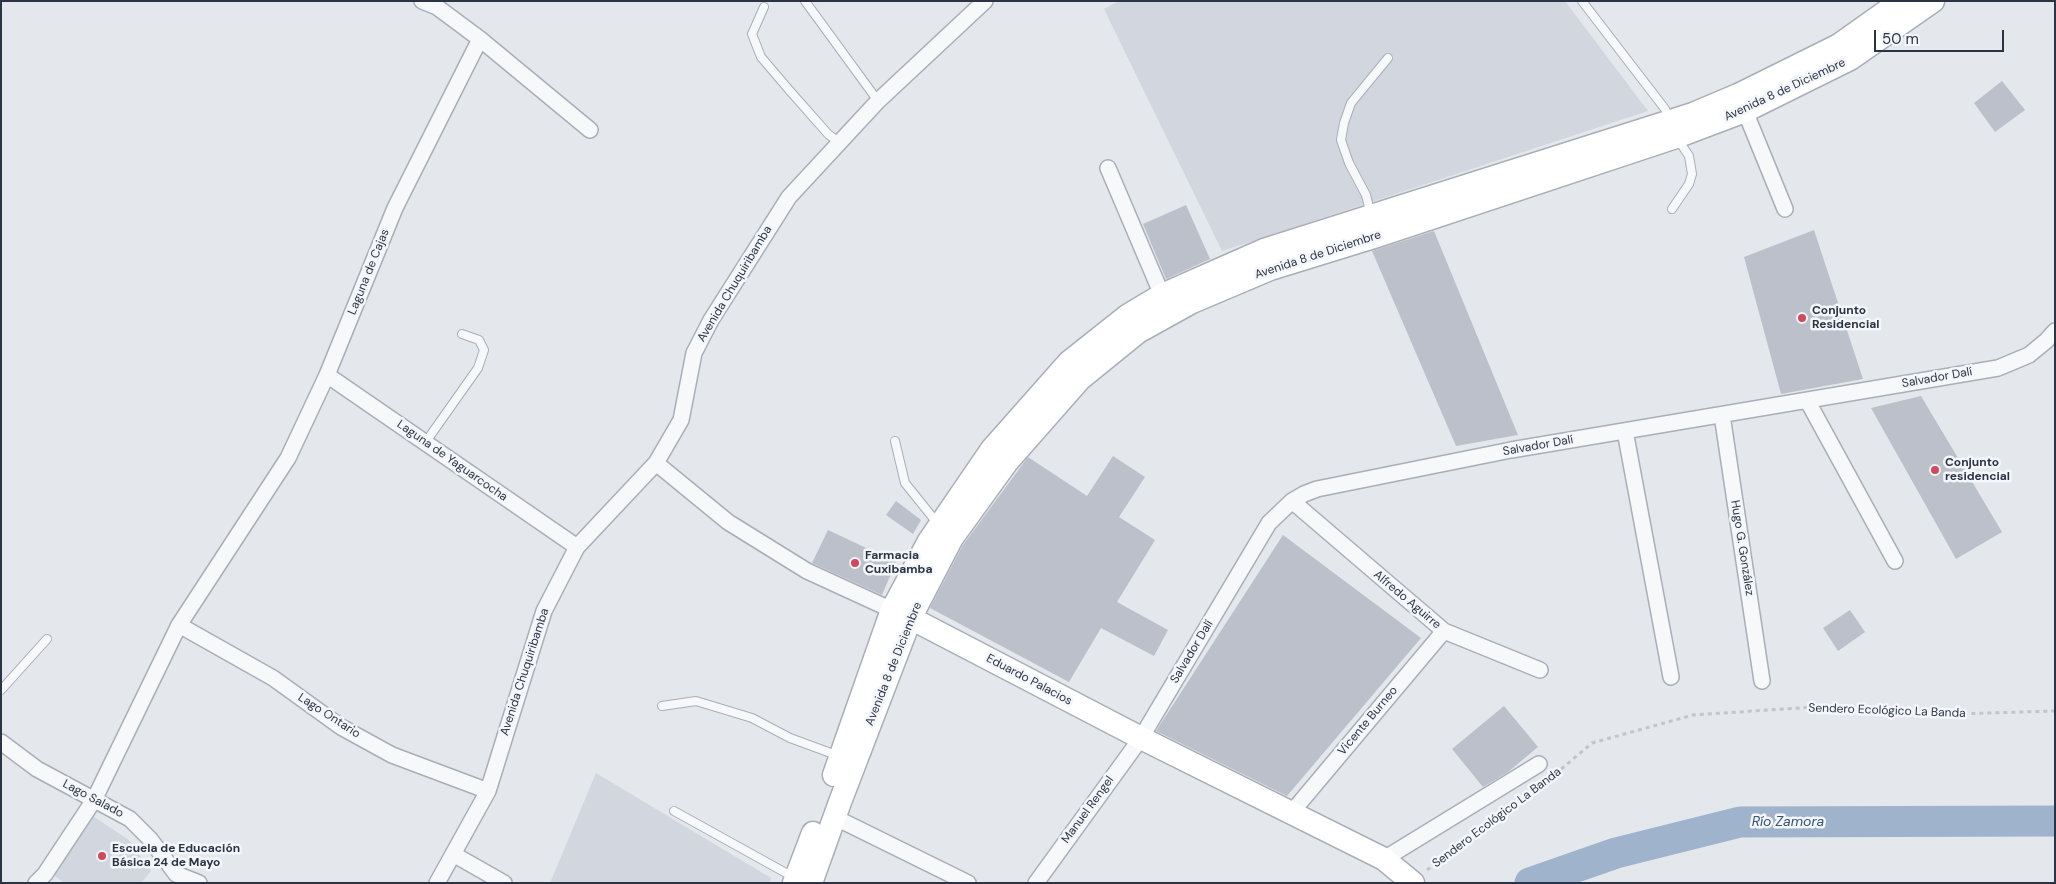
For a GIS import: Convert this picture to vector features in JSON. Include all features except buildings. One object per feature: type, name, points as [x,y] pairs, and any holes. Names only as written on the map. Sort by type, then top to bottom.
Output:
[{"type":"main road","name":"Avenida 8 de Diciembre","points":[[1673,129],[1693,114],[1738,95],[1839,44],[1901,1]]},
{"type":"main road","name":"Avenida 8 de Diciembre","points":[[946,532],[1080,379],[1138,332],[1192,302],[1374,226],[1673,129],[1745,111],[1850,59],[1934,1]]},
{"type":"main road","name":"Avenida 8 de Diciembre","points":[[801,882],[840,757],[901,613],[992,449],[1069,362],[1127,316],[1162,295],[1264,250],[1374,226]]},
{"type":"main road","name":"Avenida 8 de Diciembre","points":[[801,882],[834,817],[901,613]]},
{"type":"main road","name":"Eduardo Palacios","points":[[901,613],[1141,738],[1384,859],[1412,882]]},
{"type":"street","points":[[422,1],[437,7],[480,39],[590,130]]},
{"type":"street","name":"Avenida Chuquiribamba","points":[[437,883],[488,790],[544,611],[577,547],[656,462],[681,420],[694,353],[711,320],[788,197],[878,100],[985,1]]},
{"type":"street","name":"Laguna de Cajas","points":[[36,883],[45,874],[94,800],[180,625],[288,458],[327,375],[395,208],[480,39]]},
{"type":"street","points":[[1745,111],[1785,210]]},
{"type":"street","points":[[1108,168],[1162,295]]},
{"type":"street","name":"Salvador Dalí","points":[[1141,738],[1269,523],[1292,501],[1317,489],[1511,450],[1998,368],[2029,355],[2055,331]]},
{"type":"street","name":"Laguna de Yaguarcocha","points":[[327,375],[577,547]]},
{"type":"street","points":[[1807,400],[1895,562]]},
{"type":"street","name":"Hugo G. González","points":[[1722,415],[1762,681]]},
{"type":"street","points":[[1625,431],[1671,677]]},
{"type":"street","name":"Eduardo Palacios","points":[[656,462],[736,527],[807,571],[901,613]]},
{"type":"street","name":"Alfredo Aguirre","points":[[1292,501],[1444,631],[1540,670]]},
{"type":"street","name":"Lago Ontario","points":[[180,625],[273,678],[341,726],[392,755],[488,790]]},
{"type":"street","name":"Vicente Burneo","points":[[1292,812],[1444,631]]},
{"type":"street","name":"Manuel Rengel","points":[[1036,883],[1141,738]]},
{"type":"street","name":"Lago Salado","points":[[1,742],[37,769],[130,819],[150,839],[172,878],[199,883]]},
{"type":"street","points":[[1384,859],[1539,764]]},
{"type":"street","points":[[834,817],[968,883]]},
{"type":"street","points":[[453,854],[504,883]]},
{"type":"lane","points":[[805,1],[878,100]]},
{"type":"lane","points":[[1582,1],[1665,109],[1673,129],[1689,156],[1692,174],[1689,184],[1672,209]]},
{"type":"lane","points":[[764,7],[752,34],[761,57],[802,105],[840,143]]},
{"type":"lane","points":[[1374,226],[1366,195],[1350,163],[1342,140],[1344,123],[1351,103],[1388,58]]},
{"type":"lane","points":[[426,443],[478,368],[484,350],[479,340],[462,334]]},
{"type":"lane","points":[[895,441],[905,483],[927,513],[946,532]]},
{"type":"lane","points":[[1,690],[47,639]]},
{"type":"lane","points":[[662,706],[696,701],[752,718],[790,738],[840,757]]},
{"type":"lane","points":[[674,811],[801,882]]},
{"type":"path","name":"Sendero Ecológico La Banda","points":[[1412,882],[1546,782],[1592,743],[1693,715],[1828,706],[1959,714],[2055,711]]},
{"type":"shaded area","points":[[1119,1],[1565,1],[1648,111],[1222,251],[1104,9]]},
{"type":"shaded area","points":[[596,773],[771,878],[769,883],[550,883]]},
{"type":"shaded area","name":"Escuela de Educación Básica 24 de Mayo","points":[[91,815],[129,840],[151,871],[141,883],[64,883],[52,874]]},
{"type":"waterway","name":"Río Zamora","points":[[1530,883],[1616,853],[1740,822],[2055,821]]},
{"type":"place","name":"Conjunto Residencial","points":[[1802,318]]},
{"type":"place","name":"Conjunto residencial","points":[[1935,470]]},
{"type":"place","name":"Farmacia Cuxibamba","points":[[855,563]]},
{"type":"place","name":"Escuela de Educación Básica 24 de Mayo","points":[[102,856]]}]
